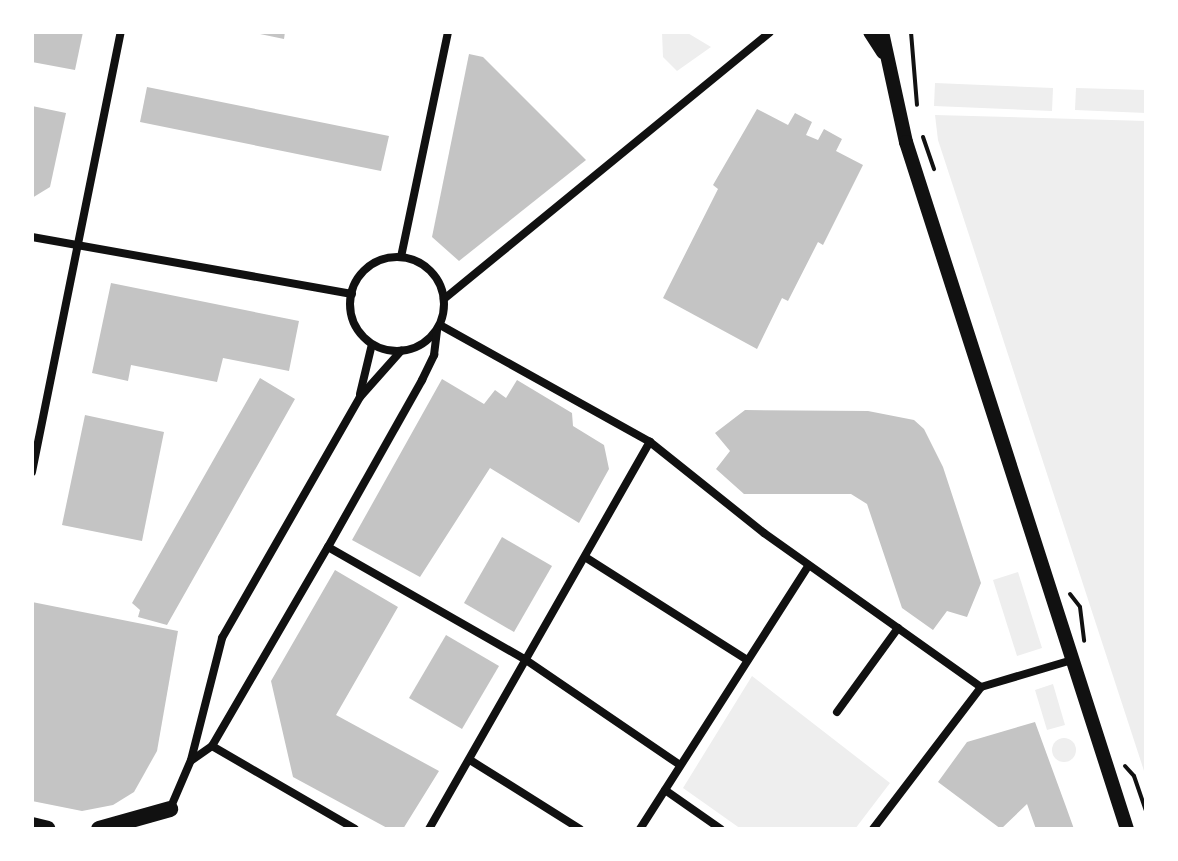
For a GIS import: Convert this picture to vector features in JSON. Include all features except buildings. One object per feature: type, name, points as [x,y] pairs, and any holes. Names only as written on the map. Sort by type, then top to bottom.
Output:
[{"type":"main road","points":[[99,829],[170,809]]},
{"type":"main road","points":[[160,829],[170,809]]},
{"type":"main road","points":[[32,825],[48,829]]},
{"type":"street","points":[[32,472],[121,32]]},
{"type":"street","points":[[401,257],[448,32]]},
{"type":"street","points":[[444,299],[770,32]]},
{"type":"street","points":[[870,32],[884,52]]},
{"type":"street","points":[[882,32],[906,142],[1072,660],[1119,791],[1127,829]]},
{"type":"street","points":[[884,52],[895,32]]},
{"type":"street","points":[[32,237],[352,294]]},
{"type":"street","points":[[191,760],[212,746],[328,547],[434,355],[444,299],[431,271],[401,257],[370,266],[352,294],[352,318],[372,344],[401,351]]},
{"type":"street","points":[[170,809],[191,760],[222,638],[360,397],[401,351],[422,344],[438,327]]},
{"type":"street","points":[[438,327],[650,442],[809,565],[981,687]]},
{"type":"street","points":[[360,397],[372,344]]},
{"type":"street","points":[[429,829],[650,442]]},
{"type":"street","points":[[328,547],[526,660],[680,765]]},
{"type":"street","points":[[585,557],[746,659]]},
{"type":"street","points":[[640,829],[809,565]]},
{"type":"street","points":[[837,712],[898,628]]},
{"type":"street","points":[[873,829],[981,687],[1072,660]]},
{"type":"street","points":[[212,746],[355,829]]},
{"type":"street","points":[[470,760],[580,829]]},
{"type":"street","points":[[665,790],[721,829]]},
{"type":"path","points":[[911,32],[918,110]]},
{"type":"path","points":[[919,128],[933,159]]},
{"type":"path","points":[[1080,608],[1087,631],[1084,647]]},
{"type":"path","points":[[1135,778],[1146,810]]},
{"type":"shaded area","points":[[662,32],[686,32],[711,47],[677,71],[663,57]]},
{"type":"shaded area","points":[[935,83],[1053,88],[1052,111],[934,106]]},
{"type":"shaded area","points":[[1076,88],[1146,90],[1146,113],[1075,110]]},
{"type":"shaded area","points":[[935,115],[1146,121],[1146,777],[938,140]]},
{"type":"shaded area","points":[[1018,572],[1042,648],[1017,656],[993,580]]},
{"type":"shaded area","points":[[752,676],[890,783],[855,829],[741,829],[683,788]]},
{"type":"shaded area","points":[[1053,684],[1065,725],[1047,730],[1035,690]]},
{"type":"shaded area","points":[[1064,738],[1075,745],[1076,750],[1069,761],[1064,762],[1053,755],[1052,750],[1059,739]]}]
